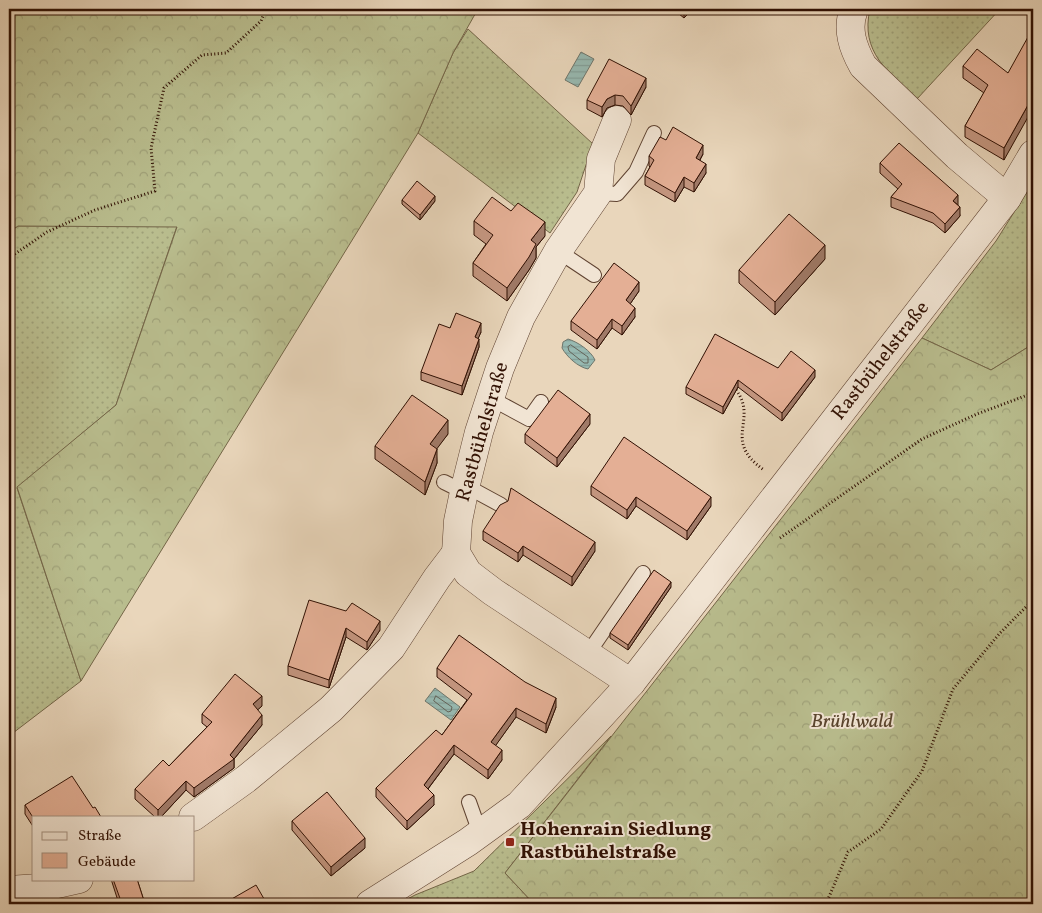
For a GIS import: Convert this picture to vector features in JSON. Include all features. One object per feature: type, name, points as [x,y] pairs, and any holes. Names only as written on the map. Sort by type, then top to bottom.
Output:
[{"type":"street","points":[[854,9],[850,28],[852,47],[863,66],[957,156],[1007,198]]},
{"type":"street","points":[[598,193],[600,160],[617,120]]},
{"type":"street","name":"Rastbühelstraße","points":[[370,904],[480,833],[519,805],[631,683],[1007,198],[1033,154]]},
{"type":"street","name":"Rastbühelstraße","points":[[456,553],[458,487],[521,317],[558,251],[598,193]]},
{"type":"street","points":[[194,816],[246,779],[338,703],[391,648],[456,553],[468,573],[631,683]]},
{"type":"street","points":[[19,887],[72,880]]},
{"type":"lane","points":[[598,193],[617,194],[636,172],[654,133]]},
{"type":"lane","points":[[558,251],[594,275]]},
{"type":"lane","points":[[490,398],[529,418],[541,402]]},
{"type":"lane","points":[[458,487],[501,505]]},
{"type":"lane","points":[[587,655],[643,573]]},
{"type":"lane","points":[[469,802],[480,833]]},
{"type":"path","points":[[9,258],[47,232],[95,210],[155,191],[151,148],[164,88],[202,55],[226,53],[261,22],[266,9]]},
{"type":"path","points":[[736,390],[742,398],[745,409],[741,438],[743,449],[752,461],[784,487]]},
{"type":"path","points":[[775,542],[922,439],[977,414],[1033,393]]},
{"type":"path","points":[[826,904],[848,852],[881,829],[922,771],[953,689],[1000,633],[1033,600]]},
{"type":"green space","points":[[9,9],[478,9],[453,53],[418,133],[81,681],[17,487],[116,405],[177,227],[18,226],[9,232]]},
{"type":"green space","points":[[870,9],[1000,9],[917,99],[887,70],[873,49],[869,37],[868,24]]},
{"type":"green space","points":[[468,29],[593,144],[577,192],[550,233],[418,133],[453,53]]},
{"type":"green space","points":[[1033,182],[1033,344],[991,370],[922,338],[996,241]]},
{"type":"green space","points":[[18,226],[177,226],[116,405],[17,488],[81,681],[9,736],[9,232]]},
{"type":"green space","name":"Brühlwald","points":[[922,338],[991,370],[1033,344],[1033,904],[534,904],[505,873]]},
{"type":"green space","points":[[611,736],[505,873],[534,904],[398,904],[474,871]]},
{"type":"water","points":[[581,52],[594,59],[578,87],[565,80]]},
{"type":"water","points":[[568,339],[584,347],[595,360],[588,369],[577,364],[562,348],[563,342]]},
{"type":"water","points":[[435,688],[460,707],[451,720],[425,701]]},
{"type":"building","points":[[1033,28],[1033,96],[1004,148],[965,126],[988,85],[963,66],[977,49],[1008,73]]},
{"type":"building","points":[[609,59],[646,78],[631,106],[623,96],[615,95],[607,99],[602,107],[587,100]]},
{"type":"building","points":[[673,127],[703,145],[696,158],[706,164],[694,183],[684,177],[675,193],[645,176],[654,160],[649,156],[660,137],[666,140]]},
{"type":"building","points":[[899,143],[958,195],[953,201],[960,207],[945,224],[933,213],[891,197],[902,184],[880,163]]},
{"type":"building","points":[[417,181],[435,196],[420,215],[402,200]]},
{"type":"building","points":[[492,197],[511,211],[518,203],[545,222],[531,240],[536,244],[529,257],[507,288],[473,263],[493,235],[474,221]]},
{"type":"building","points":[[789,214],[825,245],[775,302],[739,270]]},
{"type":"building","points":[[614,263],[639,282],[626,300],[635,308],[622,326],[612,319],[597,340],[571,321]]},
{"type":"building","points":[[456,313],[481,323],[475,337],[479,339],[462,386],[421,372],[439,324],[450,328]]},
{"type":"building","points":[[715,334],[778,368],[791,351],[815,370],[782,413],[738,380],[723,407],[686,387]]},
{"type":"building","points":[[558,390],[590,414],[557,458],[525,434]]},
{"type":"building","points":[[412,395],[448,420],[430,444],[437,449],[425,482],[375,446]]},
{"type":"building","points":[[624,437],[711,497],[687,531],[636,497],[627,510],[591,486]]},
{"type":"building","points":[[511,488],[595,542],[572,577],[523,546],[518,553],[483,531],[500,505],[508,501]]},
{"type":"building","points":[[654,570],[671,582],[628,645],[610,633]]},
{"type":"building","points":[[309,600],[346,611],[352,603],[380,621],[367,642],[346,628],[329,680],[288,666]]},
{"type":"building","points":[[459,635],[525,682],[556,698],[546,724],[516,708],[491,742],[502,750],[488,770],[454,745],[424,785],[434,795],[407,821],[376,788],[436,730],[442,735],[472,694],[437,668]]},
{"type":"building","points":[[235,674],[262,696],[253,704],[262,715],[230,755],[234,759],[194,788],[186,781],[158,810],[135,789],[163,760],[169,766],[212,722],[202,714]]},
{"type":"building","points":[[72,776],[100,816],[32,816],[25,805]]},
{"type":"building","points":[[327,792],[365,838],[331,867],[292,821]]},
{"type":"building","points":[[113,880],[137,880],[145,904],[122,904]]},
{"type":"building","points":[[256,885],[267,904],[223,904]]},
{"type":"place","name":"Hohenrain Siedlung Rastbühelstraße","points":[[510,842]]}]
